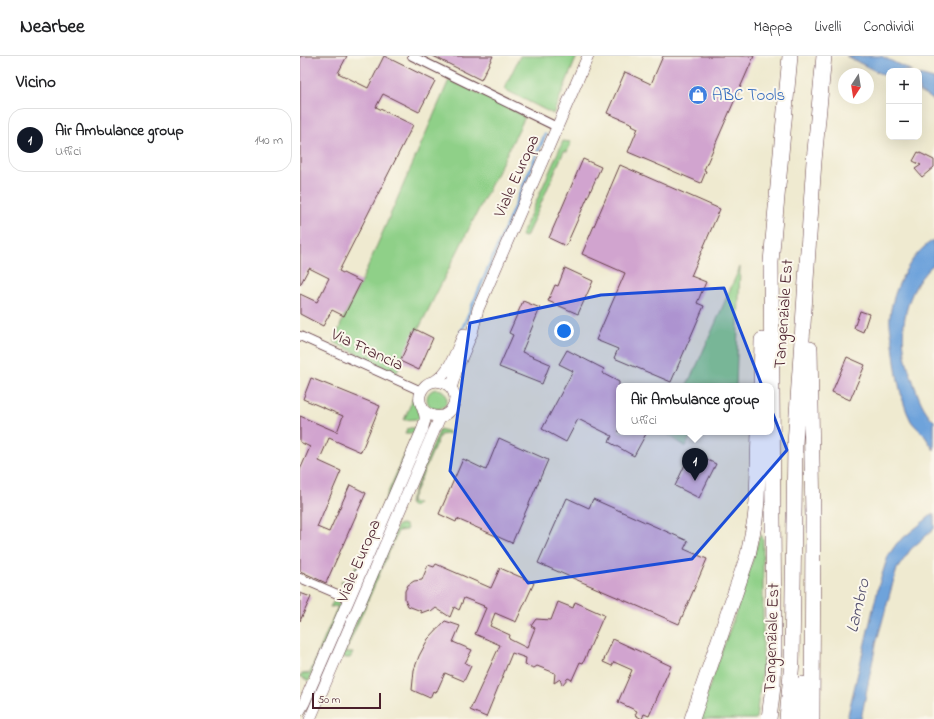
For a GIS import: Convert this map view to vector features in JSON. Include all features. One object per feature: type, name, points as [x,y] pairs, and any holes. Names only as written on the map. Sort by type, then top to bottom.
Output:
[{"type":"highway","name":"Tangenziale Est","points":[[772,383],[771,262],[790,56]]},
{"type":"highway","name":"Tangenziale Est","points":[[787,719],[792,661],[795,444],[808,244],[824,56]]},
{"type":"highway","points":[[800,719],[802,686],[808,244]]},
{"type":"highway","points":[[761,383],[762,326],[771,262]]},
{"type":"highway","points":[[808,303],[813,518],[812,719]]},
{"type":"highway","points":[[692,719],[748,555],[757,501],[759,435]]},
{"type":"highway","name":"Tangenziale Est","points":[[769,719],[773,686],[774,648],[772,435]]},
{"type":"street","points":[[412,56],[557,127]]},
{"type":"street","name":"Viale Europa","points":[[300,710],[423,428],[425,419],[419,400],[422,391],[429,383],[441,378],[449,366],[465,330],[478,309],[588,56]]},
{"type":"street","name":"Viale Europa","points":[[310,719],[440,416],[446,415],[454,406],[454,393],[451,388],[472,333],[478,309]]},
{"type":"street","name":"Via Francia","points":[[300,336],[422,391]]},
{"type":"street","points":[[435,381],[445,383],[451,388]]},
{"type":"street","points":[[423,410],[431,415],[440,416]]},
{"type":"street","points":[[300,578],[349,599]]},
{"type":"highlighted area","points":[[724,288],[787,450],[692,559],[528,583],[450,471],[470,323],[601,295]]},
{"type":"green space","points":[[520,56],[577,56],[553,114],[504,89]]},
{"type":"green space","points":[[449,80],[498,102],[525,117],[396,374],[334,342],[344,316],[361,282]]},
{"type":"green space","points":[[563,141],[571,142],[567,152],[564,151],[526,237],[521,236]]},
{"type":"green space","points":[[740,267],[736,383],[688,383]]},
{"type":"green space","points":[[437,389],[444,392],[447,399],[444,406],[437,409],[430,406],[427,399],[430,392]]},
{"type":"green space","points":[[414,396],[421,421],[417,419],[404,420]]},
{"type":"green space","points":[[427,424],[431,426],[319,684],[317,683]]},
{"type":"green space","points":[[414,428],[416,432],[351,584],[343,585],[341,583],[342,581],[350,580],[414,433],[405,433],[407,429]]},
{"type":"green space","points":[[440,429],[449,432],[448,434],[440,435],[410,503],[418,503],[415,506],[410,505],[409,503]]},
{"type":"green space","points":[[668,435],[691,435],[686,447]]},
{"type":"green space","points":[[402,524],[407,528],[406,530],[398,531],[345,653],[353,653],[350,658],[345,658],[342,655],[398,525]]},
{"type":"green space","points":[[760,535],[762,536],[763,540],[763,663],[756,719],[698,719],[742,595]]},
{"type":"green space","points":[[333,602],[337,602],[341,607],[309,681],[300,676],[302,674],[310,673],[338,606],[330,607]]},
{"type":"water","points":[[846,56],[881,56],[906,68],[886,68],[886,76],[874,70],[874,68],[869,68]]},
{"type":"water","points":[[922,76],[934,79],[934,100],[922,94]]},
{"type":"water","points":[[934,240],[934,264],[925,273],[912,294],[905,317],[903,342],[906,361],[917,392],[921,402],[934,421],[934,450],[924,435],[911,421],[907,413],[897,373],[890,320],[894,296],[904,273],[918,253]]},
{"type":"water","points":[[934,513],[934,529],[911,549],[897,569],[876,644],[861,719],[847,719],[879,584],[888,556],[897,543]]},
{"type":"building","points":[[300,56],[347,56],[338,73],[368,88],[384,56],[435,81],[419,112],[383,94],[376,107],[413,125],[339,271],[361,282],[344,316],[332,310],[323,326],[300,314],[300,294],[317,302],[329,278],[309,268],[300,285]]},
{"type":"building","points":[[433,56],[493,56],[481,80]]},
{"type":"building","points":[[663,56],[754,56],[704,170],[706,171],[701,183],[628,152],[638,128],[632,125],[633,124],[607,113],[625,72],[651,84]]},
{"type":"building","points":[[918,152],[934,160],[934,167],[922,177],[915,169],[921,165],[913,161]]},
{"type":"building","points":[[583,159],[601,167],[566,246],[549,238]]},
{"type":"building","points":[[620,165],[720,209],[691,276],[706,282],[697,303],[704,306],[671,382],[614,358],[618,349],[596,340],[625,273],[582,254]]},
{"type":"building","points":[[565,268],[593,281],[578,314],[548,301],[555,285],[558,286]]},
{"type":"building","points":[[523,301],[540,308],[522,352],[550,364],[542,384],[499,367],[513,335],[509,333]]},
{"type":"building","points":[[860,311],[869,314],[863,332],[854,328]]},
{"type":"building","points":[[415,329],[433,338],[419,370],[400,361]]},
{"type":"building","points":[[567,350],[604,369],[602,373],[619,382],[616,383],[616,435],[645,435],[634,456],[609,442],[612,436],[578,419],[566,442],[542,429],[573,371],[559,364]]},
{"type":"building","points":[[847,357],[865,365],[850,400],[832,392]]},
{"type":"building","points":[[311,378],[380,406],[361,452],[329,438],[319,461],[341,471],[317,527],[329,532],[350,485],[366,493],[326,583],[300,571],[300,470],[310,447],[300,442],[300,416],[337,432],[343,416],[303,399]]},
{"type":"building","points":[[499,438],[548,460],[512,543],[457,519],[456,522],[439,514],[463,459],[486,470]]},
{"type":"building","points":[[691,452],[716,464],[699,498],[675,486]]},
{"type":"building","points":[[567,498],[589,508],[593,499],[688,541],[684,549],[707,559],[679,624],[538,563]]},
{"type":"building","points":[[436,564],[491,588],[500,568],[534,583],[516,622],[495,613],[490,626],[510,635],[509,639],[527,648],[535,628],[531,626],[536,619],[551,620],[558,602],[573,608],[575,602],[604,615],[583,663],[580,662],[572,680],[568,678],[562,685],[560,679],[554,683],[555,673],[537,666],[534,668],[525,665],[526,658],[512,653],[486,717],[470,710],[500,645],[475,634],[486,608],[483,607],[484,606],[464,598],[459,610],[454,607],[450,617],[436,608],[431,612],[429,610],[421,613],[421,611],[408,606],[405,599],[405,591],[408,585],[414,581],[422,580],[428,565],[434,567]]},
{"type":"building","points":[[300,593],[311,597],[300,621]]},
{"type":"building","points":[[445,621],[460,626],[453,642],[472,650],[465,663],[471,666],[464,681],[445,673],[436,693],[433,691],[430,698],[412,690],[414,670],[419,656],[428,639]]},
{"type":"building","points":[[613,639],[671,666],[649,716],[644,714],[642,719],[635,715],[637,711],[618,702],[632,670],[614,662],[612,666],[603,662]]},
{"type":"waterway","points":[[461,332],[545,135]]},
{"type":"place","name":"ABC Tools","points":[[698,95]]},
{"type":"place","name":"Air Ambulance group","points":[[695,481]]},
{"type":"water label","name":"Lambro","points":[[859,606]]}]
